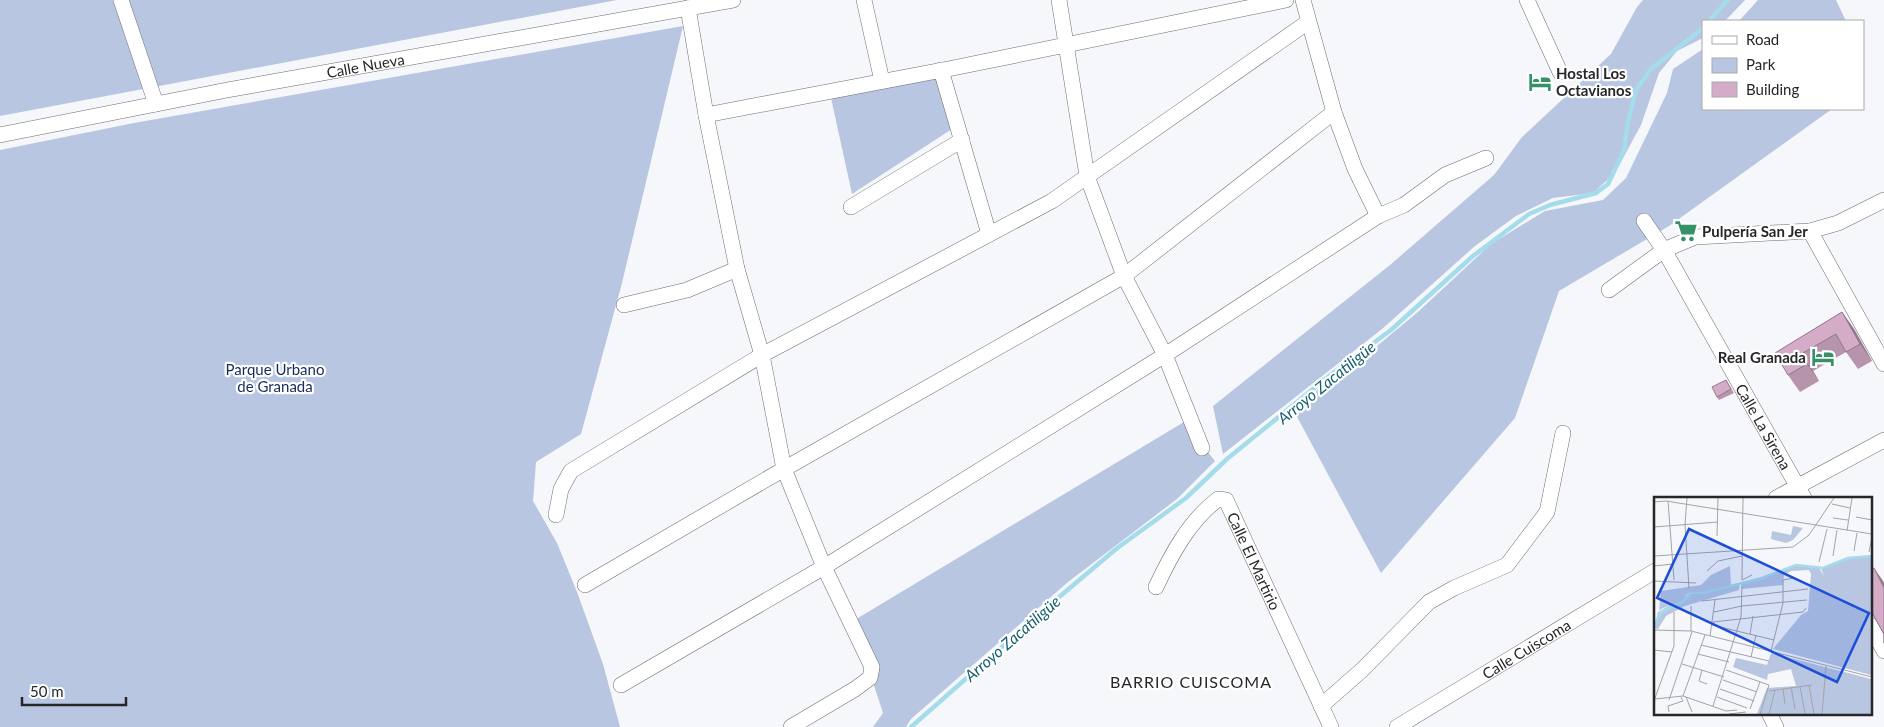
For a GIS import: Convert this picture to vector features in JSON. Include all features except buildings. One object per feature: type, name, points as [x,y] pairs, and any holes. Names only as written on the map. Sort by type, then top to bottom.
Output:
[{"type":"street","points":[[121,0],[156,104]]},
{"type":"street","name":"Calle Nueva","points":[[0,135],[156,104],[733,0]]},
{"type":"street","points":[[864,0],[882,81]]},
{"type":"street","points":[[1059,0],[1087,176],[1124,276],[1165,355],[1202,448]]},
{"type":"street","points":[[706,115],[941,70],[1286,0]]},
{"type":"street","points":[[1303,0],[1334,112],[1355,169],[1378,216]]},
{"type":"street","points":[[1527,0],[1560,72]]},
{"type":"street","points":[[688,8],[706,115],[737,269],[762,355],[784,469],[824,567],[872,667],[870,678],[791,727]]},
{"type":"street","points":[[556,515],[561,489],[571,471],[762,355],[1052,201],[1308,22]]},
{"type":"street","points":[[941,70],[990,234]]},
{"type":"street","points":[[585,585],[784,469],[1124,276],[1334,112]]},
{"type":"street","points":[[851,207],[962,140]]},
{"type":"street","points":[[621,685],[824,567],[1165,355],[1378,216],[1404,205],[1444,175],[1486,158]]},
{"type":"street","points":[[1609,290],[1664,250],[1695,236],[1810,231],[1838,223],[1884,200]]},
{"type":"street","name":"Calle La Sirena","points":[[1644,221],[1664,250],[1800,492]]},
{"type":"street","points":[[1810,231],[1884,362]]},
{"type":"street","points":[[624,305],[687,290],[737,269]]},
{"type":"street","points":[[1321,706],[1362,670],[1429,602],[1454,588],[1508,565],[1547,512],[1563,433]]},
{"type":"street","points":[[1780,497],[1800,492],[1884,440]]},
{"type":"street","name":"Calle El Martirio","points":[[1156,587],[1173,552],[1206,508],[1218,499],[1226,500],[1331,727]]},
{"type":"street","name":"Calle Cuiscoma","points":[[1397,727],[1654,572]]},
{"type":"street","points":[[1872,629],[1884,651]]},
{"type":"street","points":[[1770,714],[1776,727]]},
{"type":"green space","points":[[0,0],[617,0],[0,116]]},
{"type":"green space","points":[[1643,0],[1745,0],[1726,20],[1702,20],[1702,38],[1677,51],[1659,73],[1641,125],[1615,173],[1593,193],[1553,198],[1516,216],[1475,246],[1382,329],[1223,454],[1213,406],[1390,265],[1494,175],[1522,137],[1611,54],[1637,7]]},
{"type":"green space","points":[[1758,0],[1836,0],[1846,20],[1740,20]]},
{"type":"green space","name":"Parque Urbano de Granada","points":[[683,26],[622,283],[581,434],[536,462],[533,501],[557,543],[577,592],[603,664],[620,727],[0,727],[0,150],[134,123]]},
{"type":"green space","points":[[1702,50],[1702,110],[1831,110],[1669,226],[1559,291],[1515,418],[1381,573],[1295,413],[1327,380],[1377,346],[1419,311],[1491,244],[1545,211],[1603,200],[1626,178],[1667,93],[1673,69]]},
{"type":"green space","points":[[936,78],[952,129],[852,194],[831,98]]},
{"type":"green space","points":[[1184,422],[1215,461],[1177,499],[1068,582],[911,719],[906,727],[873,727],[883,713],[853,621]]},
{"type":"waterway","name":"Arroyo Zacatiligüe","points":[[1710,20],[1728,0]]},
{"type":"waterway","name":"Arroyo Zacatiligüe","points":[[911,727],[1116,549],[1186,498],[1227,459],[1329,376],[1391,330],[1473,256],[1529,214],[1550,205],[1596,193],[1608,184],[1624,150],[1628,122],[1636,90],[1651,69],[1702,29]]},
{"type":"place","name":"Hostal Los Octavianos","points":[[1540,82]]},
{"type":"place","name":"Pulpería San Jer","points":[[1686,231]]},
{"type":"place","name":"Real Granada","points":[[1823,357]]},
{"type":"district","name":"BARRIO CUISCOMA","points":[[1191,681]]}]
